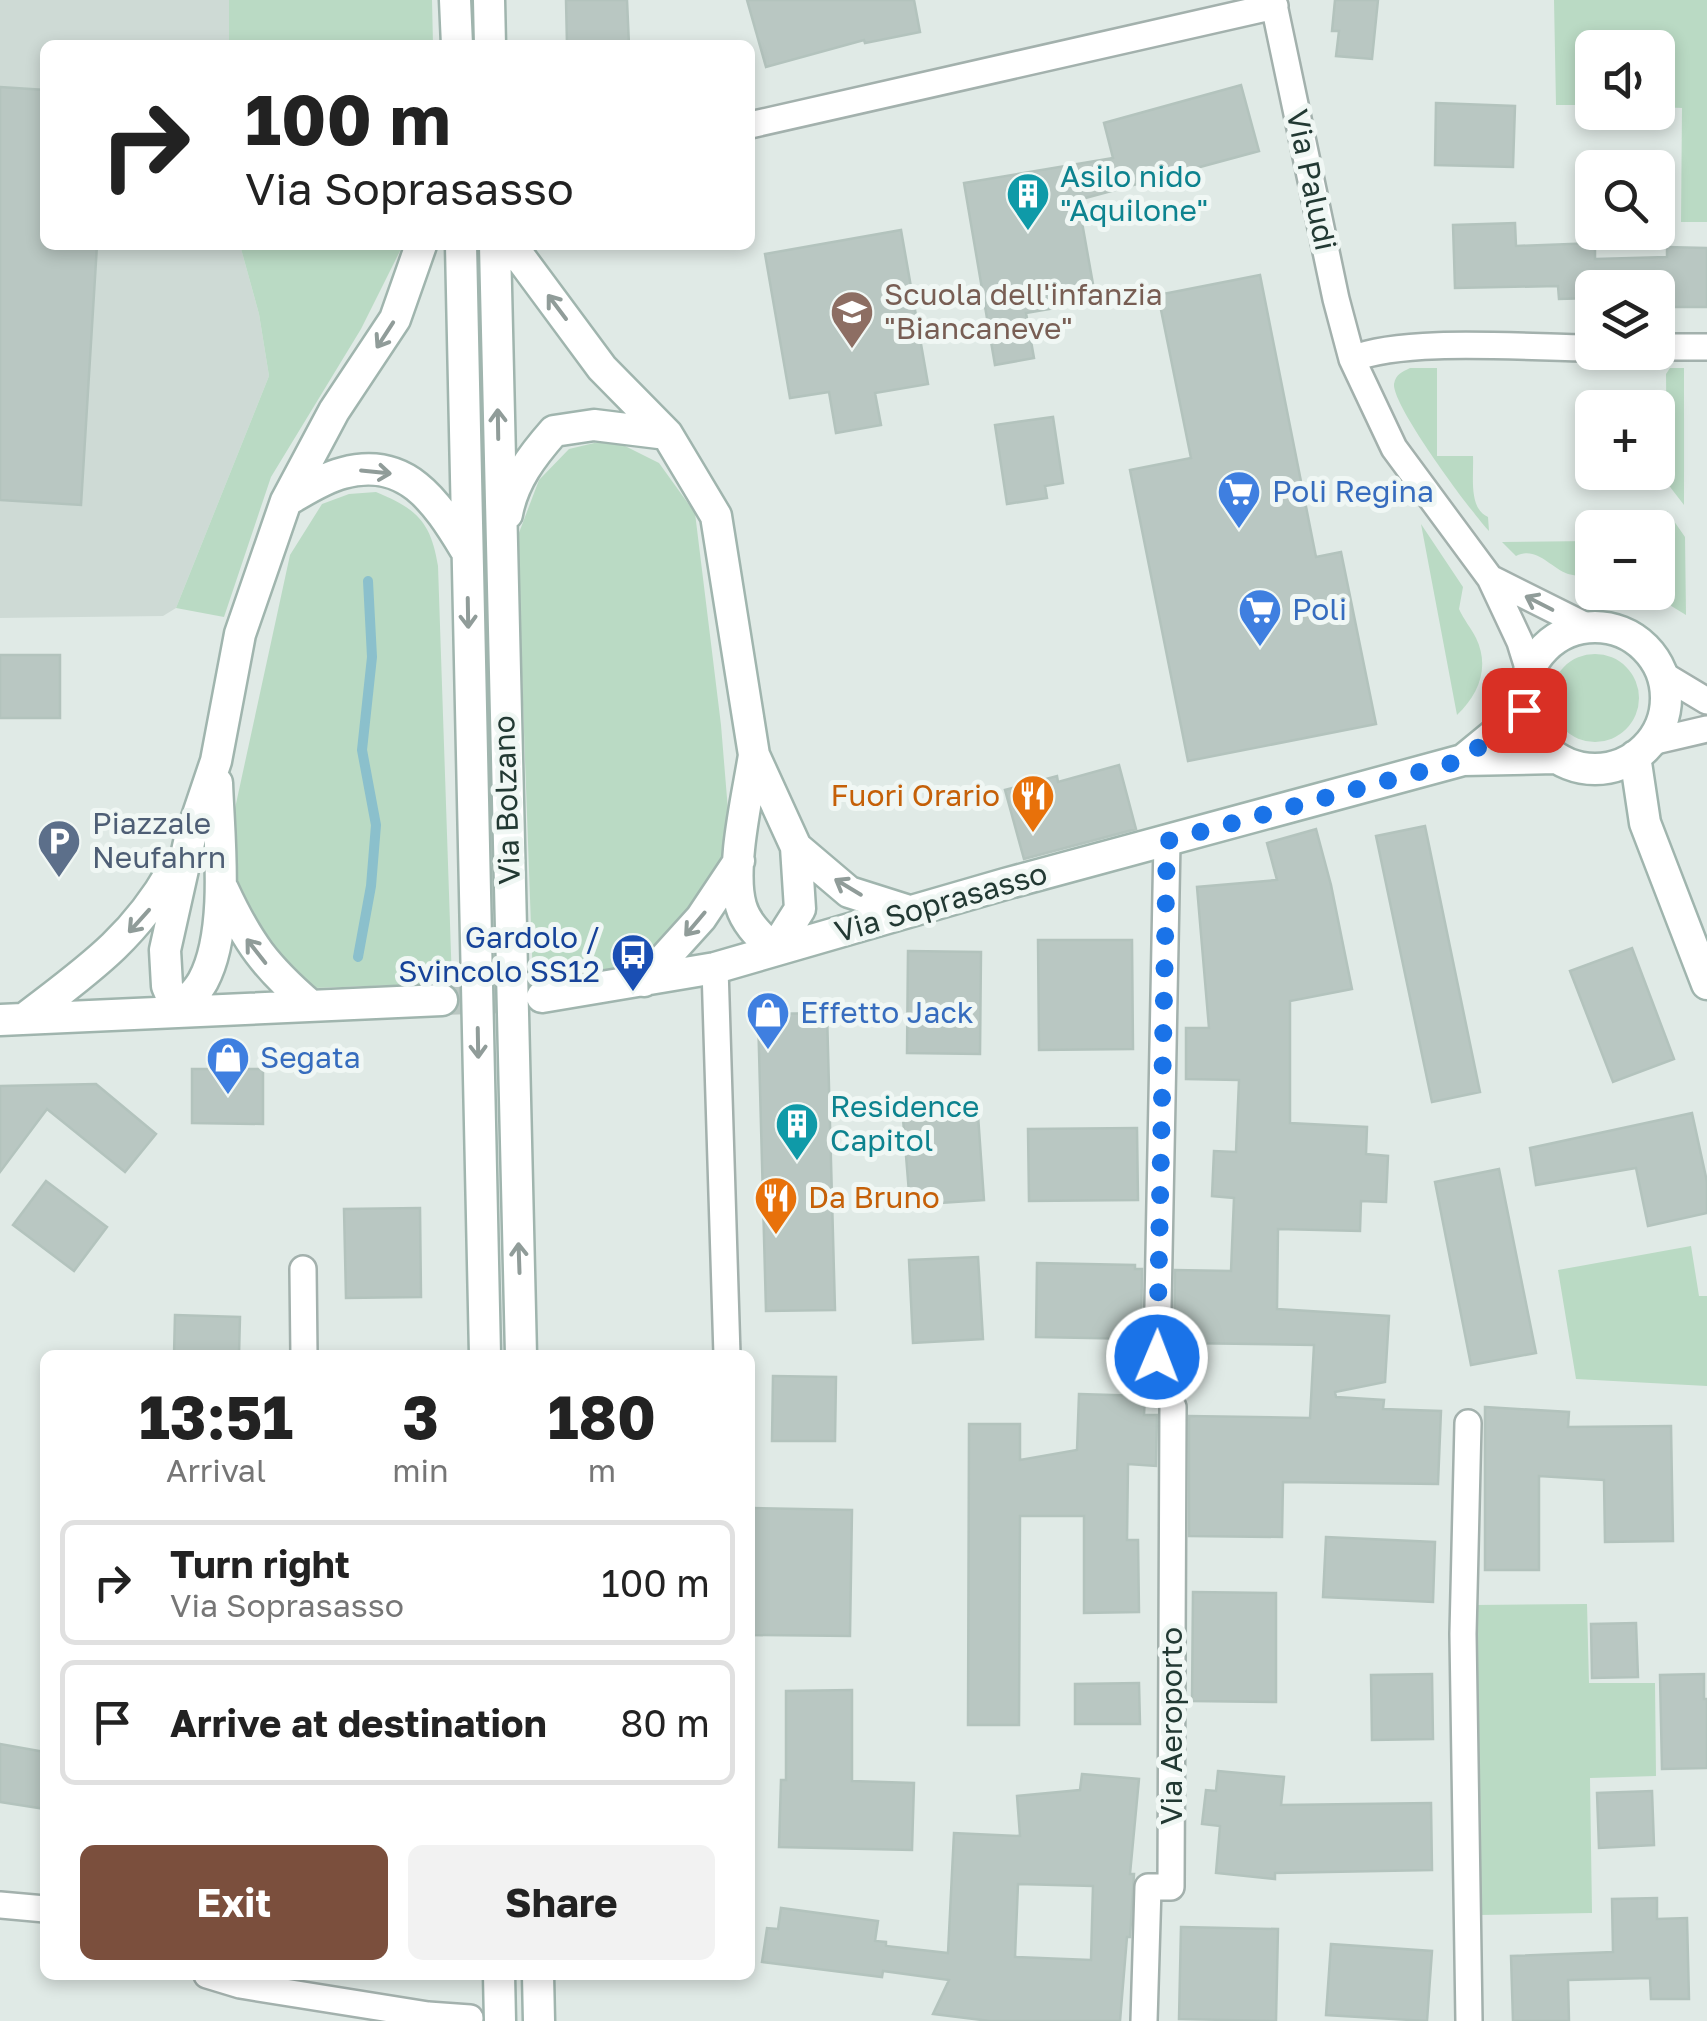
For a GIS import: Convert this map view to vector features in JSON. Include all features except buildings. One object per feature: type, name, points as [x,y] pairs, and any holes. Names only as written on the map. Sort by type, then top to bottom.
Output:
[{"type":"main road","points":[[455,0],[457,40]]},
{"type":"main road","points":[[489,0],[490,40]]},
{"type":"main road","points":[[178,1012],[168,986],[164,950],[190,838],[216,760],[240,634],[286,500],[334,410],[396,319],[419,250]]},
{"type":"main road","name":"Via Bolzano","points":[[461,250],[485,1350]]},
{"type":"main road","name":"Via Bolzano","points":[[495,250],[522,1350]]},
{"type":"main road","points":[[515,250],[602,368],[667,434],[716,516],[754,755],[796,847],[800,909],[774,950],[753,930],[740,905],[738,862],[754,755]]},
{"type":"main road","points":[[500,557],[510,495],[530,459],[554,431],[594,424],[667,434]]},
{"type":"main road","points":[[286,500],[340,473],[374,467],[404,477],[439,506],[466,551]]},
{"type":"main road","points":[[1556,758],[1528,727],[1524,710],[1528,671],[1552,640],[1588,627],[1611,628],[1633,638],[1651,653],[1662,674]]},
{"type":"main road","name":"Via Soprasasso","points":[[1662,674],[1666,697],[1662,721],[1643,749],[1645,823],[1707,984]]},
{"type":"main road","name":"Via Soprasasso","points":[[1463,760],[1524,710]]},
{"type":"main road","points":[[1592,769],[1614,766],[1643,749]]},
{"type":"main road","name":"Via Soprasasso","points":[[542,996],[716,968],[908,911],[1463,760],[1556,758],[1592,769],[1645,823]]},
{"type":"main road","points":[[178,1012],[204,981],[218,933],[216,760]]},
{"type":"main road","points":[[12,1020],[109,954],[152,907],[190,838]]},
{"type":"main road","points":[[796,847],[849,892],[908,911]]},
{"type":"main road","points":[[644,981],[701,918],[738,862]]},
{"type":"main road","points":[[220,884],[244,937],[272,972],[310,1005]]},
{"type":"main road","points":[[12,1020],[442,1000]]},
{"type":"main road","points":[[485,2020],[497,1980]]},
{"type":"main road","points":[[538,1980],[539,2021]]},
{"type":"street","points":[[755,124],[1274,3]]},
{"type":"street","name":"Via Paludi","points":[[1274,3],[1352,359],[1394,448],[1490,578],[1520,642],[1528,671]]},
{"type":"street","points":[[1352,359],[1371,351],[1425,347],[1575,348]]},
{"type":"street","points":[[1675,347],[1707,347]]},
{"type":"street","name":"Via Paludi","points":[[1490,578],[1588,627]]},
{"type":"street","points":[[1662,674],[1707,701]]},
{"type":"street","points":[[1643,749],[1707,729]]},
{"type":"street","points":[[1157,1357],[1167,841]]},
{"type":"street","points":[[716,968],[727,1350]]},
{"type":"street","points":[[303,1269],[304,1350]]},
{"type":"street","name":"Via Aeroporto","points":[[1144,2021],[1148,1887],[1172,1887],[1173,1407]]},
{"type":"street","points":[[1468,1423],[1462,1634],[1469,2021]]},
{"type":"street","points":[[0,1905],[40,1909]]},
{"type":"street","points":[[224,1980],[428,2015],[485,2020]]},
{"type":"shaded area","points":[[0,0],[229,0],[229,40],[40,40],[40,250],[241,250],[259,314],[269,376],[176,608],[163,616],[0,618]]},
{"type":"green space","points":[[229,0],[432,0],[433,40],[229,40]]},
{"type":"green space","points":[[1554,0],[1707,0],[1707,222],[1681,222],[1682,108],[1675,108],[1675,30],[1575,30],[1575,105],[1556,105]]},
{"type":"green space","points":[[241,250],[400,250],[361,329],[271,477],[224,617],[176,608],[269,376],[259,314]]},
{"type":"green space","points":[[1410,368],[1437,368],[1437,456],[1473,456],[1475,499],[1488,517],[1489,531],[1405,414],[1394,384]]},
{"type":"green space","points":[[1684,368],[1684,505],[1672,490],[1675,390],[1666,390],[1666,374]]},
{"type":"green space","points":[[611,439],[659,463],[695,513],[721,725],[732,859],[640,964],[533,981],[517,538],[539,480],[569,449]]},
{"type":"green space","points":[[376,492],[420,519],[431,538],[438,566],[452,983],[315,988],[257,932],[232,874],[234,813],[290,555],[322,504],[349,494]]},
{"type":"green space","points":[[1675,523],[1685,537],[1686,615],[1675,608]]},
{"type":"green space","points":[[1421,524],[1463,587],[1459,609],[1476,638],[1482,659],[1476,689],[1457,715]]},
{"type":"green space","points":[[1575,541],[1575,575],[1530,554],[1516,556],[1502,542]]},
{"type":"green space","points":[[1595,654],[1620,661],[1632,673],[1639,698],[1632,723],[1620,735],[1595,742],[1570,735],[1558,723],[1551,698],[1558,673],[1570,661]]},
{"type":"green space","points":[[1691,1246],[1699,1296],[1707,1296],[1707,1386],[1576,1379],[1558,1270]]},
{"type":"green space","points":[[1587,1604],[1589,1683],[1655,1683],[1656,1776],[1590,1778],[1592,1913],[1478,1915],[1474,1605]]},
{"type":"waterway","points":[[358,957],[371,886],[376,825],[362,750],[372,657],[368,581]]},
{"type":"tunnel","points":[[442,1000],[539,997]]},
{"type":"place","name":"Asilo nido \"Aquilone\"","points":[[1028,232]]},
{"type":"place","name":"Scuola dell'infanzia \"Biancaneve\"","points":[[852,350]]},
{"type":"place","name":"Poli Regina","points":[[1239,530]]},
{"type":"place","name":"Poli","points":[[1260,648]]},
{"type":"place","name":"Fuori Orario","points":[[1033,834]]},
{"type":"place","name":"Piazzale Neufahrn","points":[[59,879]]},
{"type":"place","name":"Gardolo / Svincolo SS12","points":[[633,993]]},
{"type":"place","name":"Effetto Jack","points":[[768,1051]]},
{"type":"place","name":"Segata","points":[[228,1096]]},
{"type":"place","name":"Residence Capitol","points":[[797,1162]]},
{"type":"place","name":"Da Bruno","points":[[776,1236]]},
{"type":"route","points":[[1157,1357],[1167,841],[1463,760],[1524,710]]}]
